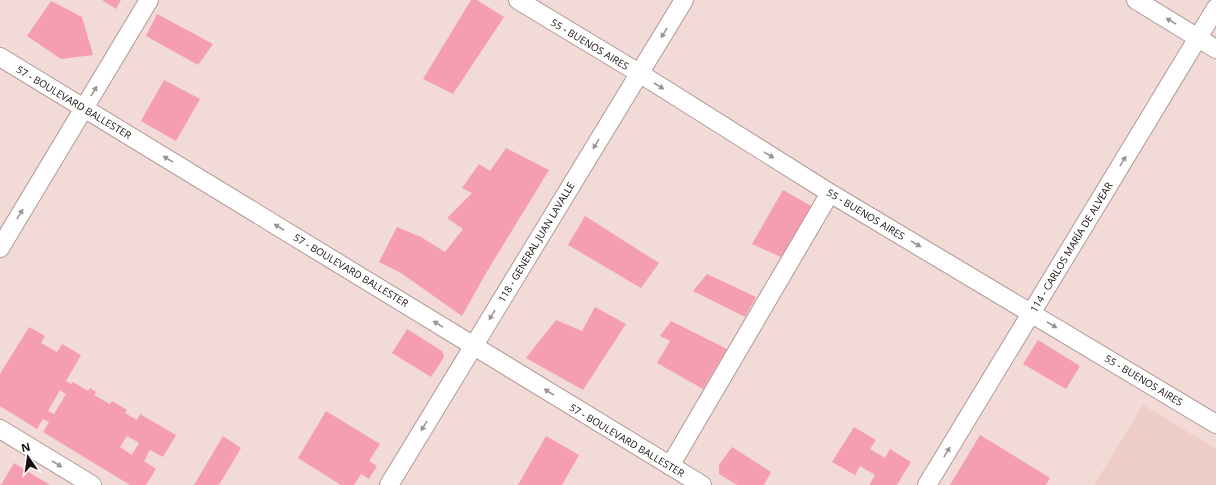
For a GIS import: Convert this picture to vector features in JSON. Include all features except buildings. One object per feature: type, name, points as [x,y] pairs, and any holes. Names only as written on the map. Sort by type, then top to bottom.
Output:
[{"type":"street","points":[[0,248],[149,0]]},
{"type":"street","name":"55 - BUENOS AIRES","points":[[518,0],[639,73],[830,193],[1032,312],[1216,424]]},
{"type":"street","name":"118 - GENERAL JUAN LAVALLE","points":[[389,485],[684,0]]},
{"type":"street","points":[[1136,0],[1216,49]]},
{"type":"street","name":"114 - CARLOS MARÍA DE ALVEAR","points":[[927,485],[1216,8]]},
{"type":"street","name":"57 - BOULEVARD BALLESTER","points":[[0,56],[702,485]]},
{"type":"street","points":[[670,466],[830,193]]},
{"type":"street","points":[[0,429],[92,485]]},
{"type":"shaded area","points":[[1143,405],[1216,449],[1216,485],[1094,485]]}]
